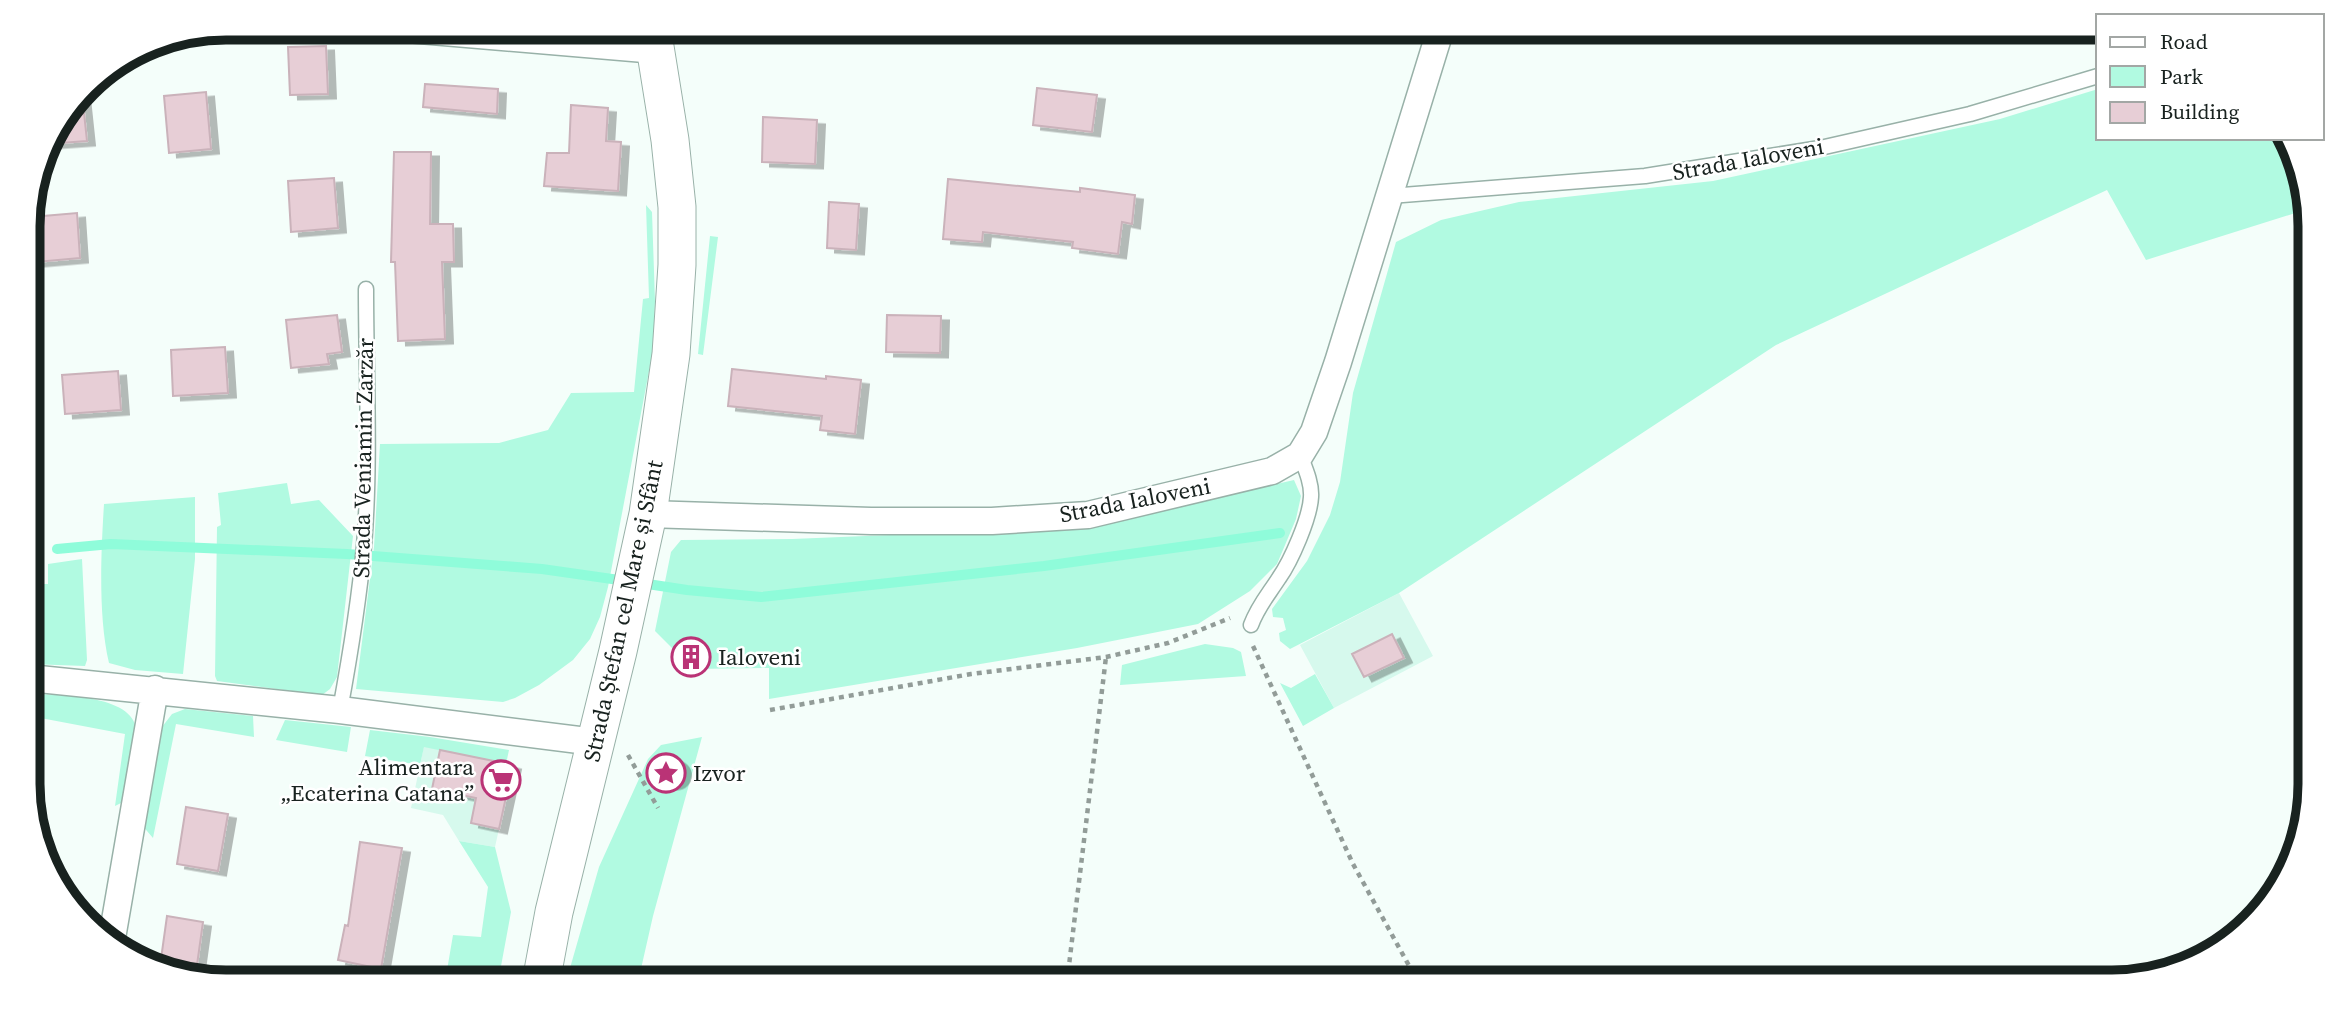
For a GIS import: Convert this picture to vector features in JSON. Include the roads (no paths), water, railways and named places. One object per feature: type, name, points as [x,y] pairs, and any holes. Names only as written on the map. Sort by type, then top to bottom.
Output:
[{"type":"main road","name":"Strada Ștefan cel Mare și Sfânt","points":[[543,970],[554,912],[610,745],[627,612],[645,529],[671,354],[677,265],[677,207],[654,41]]},
{"type":"street","points":[[1300,455],[1314,432],[1334,374],[1437,40]]},
{"type":"street","name":"Strada Ialoveni","points":[[645,529],[871,521],[992,521],[1088,514],[1272,471],[1300,455]]},
{"type":"street","points":[[40,679],[340,710],[610,745]]},
{"type":"street","points":[[113,931],[155,690]]},
{"type":"lane","name":"Strada Ialoveni","points":[[1390,196],[1645,177],[1820,148],[1970,114],[2096,77]]},
{"type":"lane","name":"Strada Veniamin Zarzăr","points":[[340,710],[352,648],[364,543],[367,437],[366,289]]},
{"type":"lane","points":[[1251,625],[1257,608],[1284,572],[1297,547],[1311,498],[1309,479],[1300,455]]},
{"type":"waterway","points":[[641,583],[761,597],[1044,566],[1280,533]]},
{"type":"waterway","points":[[57,549],[111,544],[347,554],[542,569],[626,581]]},
{"type":"place","name":"Ialoveni","points":[[691,657]]},
{"type":"place","name":"Izvor","points":[[666,773]]},
{"type":"place","name":"Alimentara „Ecaterina Catana”","points":[[501,780]]}]
